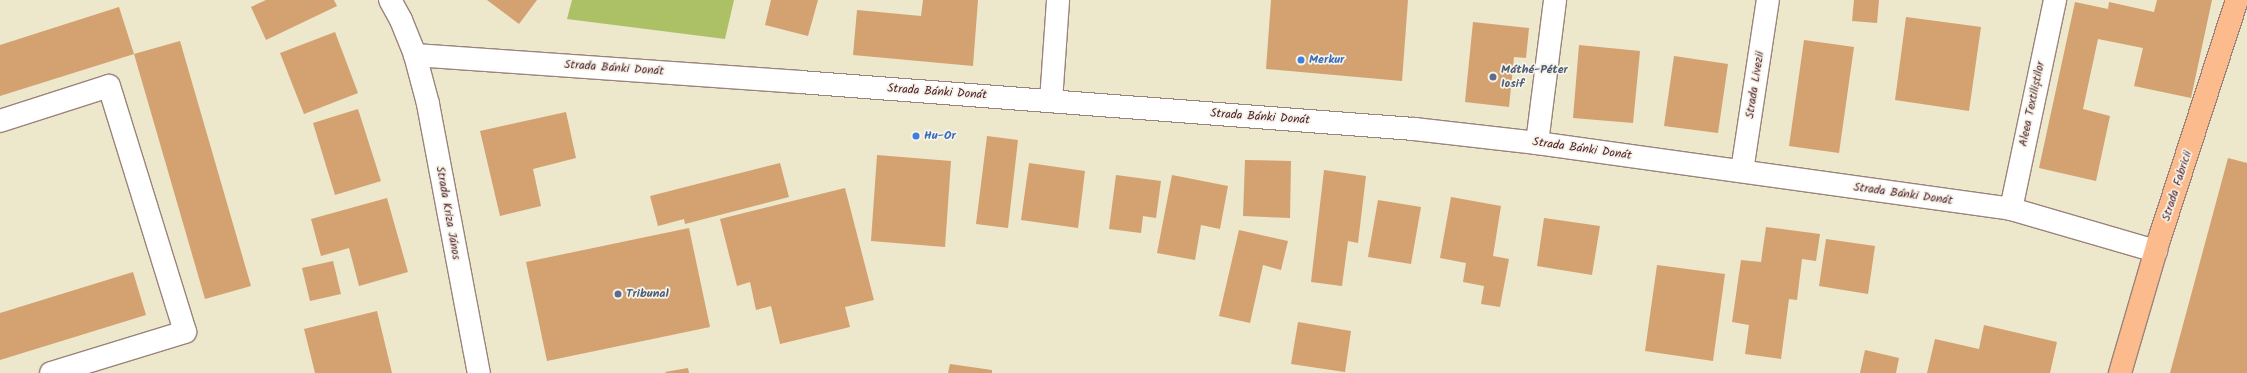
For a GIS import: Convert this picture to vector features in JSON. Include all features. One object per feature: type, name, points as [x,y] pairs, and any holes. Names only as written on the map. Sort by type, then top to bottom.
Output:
[{"type":"main road","name":"Strada Fabricii","points":[[2120,373],[2156,251],[2237,0]]},
{"type":"street","points":[[390,0],[401,20],[415,55]]},
{"type":"street","points":[[1051,101],[1058,0]]},
{"type":"street","points":[[1537,143],[1555,0]]},
{"type":"street","name":"Strada Livezii","points":[[1742,171],[1768,0]]},
{"type":"street","name":"Aleea Textiliștilor","points":[[2011,209],[2055,0]]},
{"type":"street","name":"Strada Bánki Donát","points":[[415,55],[1414,129],[1537,143],[2011,209],[2156,251]]},
{"type":"street","name":"Strada Kriza János","points":[[415,55],[428,104],[479,373]]},
{"type":"street","points":[[0,121],[109,86],[185,332],[51,373]]},
{"type":"green space","points":[[572,0],[734,0],[725,39],[567,19]]},
{"type":"building","points":[[266,0],[334,0],[337,6],[266,40],[251,7]]},
{"type":"building","points":[[487,0],[537,0],[519,24]]},
{"type":"building","points":[[771,0],[818,0],[808,36],[765,25]]},
{"type":"building","points":[[923,0],[978,0],[973,66],[853,55],[857,10],[921,16]]},
{"type":"building","points":[[1271,0],[1408,0],[1402,81],[1266,69]]},
{"type":"building","points":[[1854,0],[1879,0],[1877,23],[1852,21]]},
{"type":"building","points":[[2157,0],[2212,0],[2191,98],[2134,86],[2143,48],[2098,39],[2083,109],[2110,116],[2096,181],[2039,168],[2075,2],[2108,9],[2109,2],[2154,12]]},
{"type":"building","points":[[119,7],[134,54],[0,96],[0,45]]},
{"type":"building","points":[[1906,17],[1981,27],[1969,111],[1895,100]]},
{"type":"building","points":[[1473,22],[1529,28],[1526,58],[1514,57],[1509,107],[1465,102]]},
{"type":"building","points":[[335,32],[358,93],[304,114],[280,53]]},
{"type":"building","points":[[1804,40],[1854,47],[1839,153],[1789,146]]},
{"type":"building","points":[[180,41],[251,286],[205,299],[134,54]]},
{"type":"building","points":[[1579,45],[1640,51],[1633,123],[1573,118]]},
{"type":"building","points":[[1674,56],[1728,64],[1718,133],[1664,126]]},
{"type":"building","points":[[358,109],[381,181],[335,195],[313,123]]},
{"type":"building","points":[[566,112],[576,158],[533,169],[541,206],[500,216],[480,131]]},
{"type":"building","points":[[987,136],[1018,140],[1008,228],[976,224]]},
{"type":"building","points":[[877,155],[951,161],[945,247],[871,241]]},
{"type":"building","points":[[2228,158],[2247,163],[2247,373],[2170,373]]},
{"type":"building","points":[[1245,160],[1291,161],[1290,218],[1243,216]]},
{"type":"building","points":[[780,163],[789,197],[685,224],[684,219],[658,226],[650,196]]},
{"type":"building","points":[[1029,163],[1085,171],[1078,228],[1021,220]]},
{"type":"building","points":[[1324,170],[1366,176],[1358,243],[1348,241],[1342,286],[1311,282]]},
{"type":"building","points":[[1116,175],[1161,181],[1156,218],[1143,216],[1141,233],[1109,229]]},
{"type":"building","points":[[1172,175],[1228,186],[1220,229],[1201,225],[1195,260],[1157,253]]},
{"type":"building","points":[[845,188],[874,300],[845,307],[850,327],[780,344],[771,306],[756,310],[750,282],[737,286],[720,219]]},
{"type":"building","points":[[1451,197],[1501,206],[1493,256],[1509,259],[1500,307],[1481,304],[1484,286],[1463,282],[1466,263],[1440,258]]},
{"type":"building","points":[[387,198],[408,272],[359,286],[349,248],[321,256],[311,219]]},
{"type":"building","points":[[1378,200],[1421,207],[1411,264],[1368,257]]},
{"type":"building","points":[[1544,218],[1600,226],[1592,275],[1537,266]]},
{"type":"building","points":[[1766,227],[1820,234],[1816,261],[1802,259],[1797,300],[1789,299],[1781,359],[1745,354],[1749,325],[1732,322],[1741,260],[1761,262]]},
{"type":"building","name":"Tribunal","points":[[689,228],[710,327],[547,361],[526,262]]},
{"type":"building","points":[[1239,230],[1288,241],[1281,270],[1263,265],[1250,323],[1219,316]]},
{"type":"building","points":[[1826,239],[1875,246],[1868,294],[1819,286]]},
{"type":"building","points":[[333,261],[341,294],[310,301],[302,268]]},
{"type":"building","points":[[1657,265],[1725,274],[1713,361],[1645,351]]},
{"type":"building","points":[[133,272],[146,315],[0,360],[0,313]]},
{"type":"building","points":[[377,311],[392,373],[315,373],[304,329]]},
{"type":"building","points":[[1298,322],[1351,331],[1345,372],[1291,364]]},
{"type":"building","points":[[1984,325],[2057,342],[2050,373],[1927,373],[1935,339],[1979,349]]},
{"type":"building","points":[[1865,350],[1899,358],[1896,373],[1860,373]]},
{"type":"building","points":[[950,364],[992,370],[992,373],[948,373]]},
{"type":"building","points":[[688,368],[689,373],[665,372]]},
{"type":"place","name":"Merkur","points":[[1301,60]]},
{"type":"place","name":"Máthé-Péter Iosif","points":[[1493,77]]},
{"type":"place","name":"Hu-Or","points":[[916,136]]},
{"type":"place","name":"Tribunal","points":[[618,294]]}]
